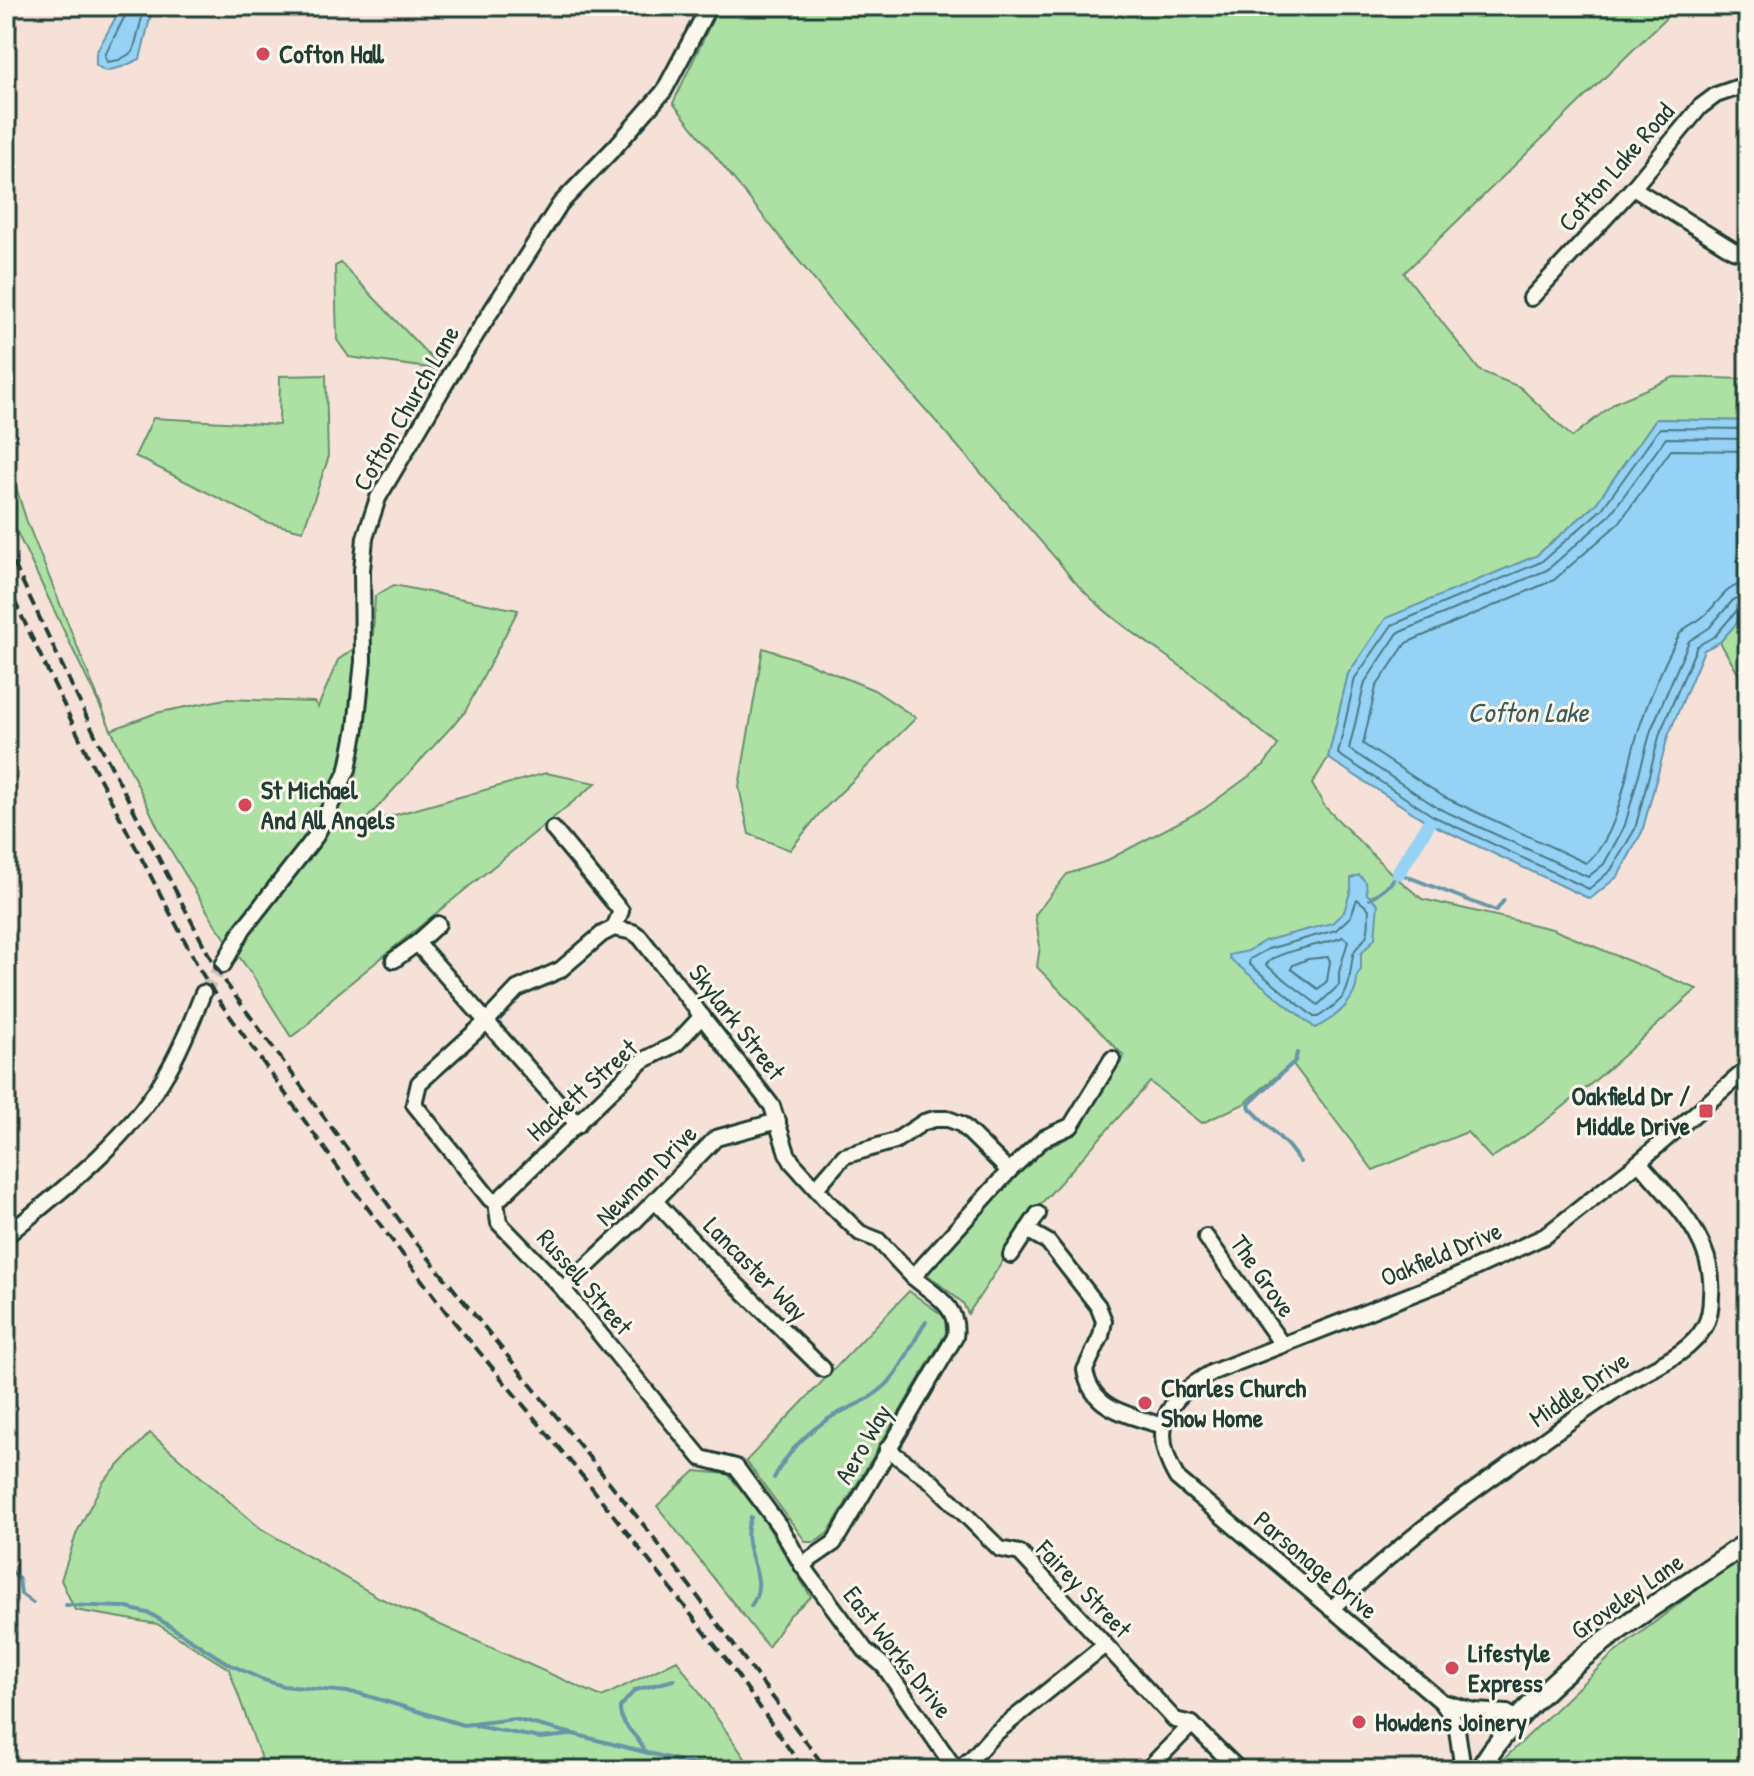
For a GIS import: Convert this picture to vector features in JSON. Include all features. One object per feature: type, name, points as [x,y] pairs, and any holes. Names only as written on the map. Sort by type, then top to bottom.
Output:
[{"type":"main road","name":"Groveley Lane","points":[[1479,1770],[1517,1719],[1556,1681],[1605,1642],[1748,1542]]},
{"type":"street","name":"Cofton Church Lane","points":[[223,965],[243,929],[316,836],[348,769],[363,661],[362,570],[365,538],[378,498],[454,369],[560,204],[664,91],[709,6]]},
{"type":"street","name":"Cofton Lake Road","points":[[1531,298],[1633,188],[1700,107],[1716,95],[1748,84]]},
{"type":"street","points":[[1633,188],[1733,250],[1748,254]]},
{"type":"street","points":[[485,1023],[517,989],[560,970],[602,934],[614,928],[621,911],[553,829]]},
{"type":"street","points":[[394,960],[438,924]]},
{"type":"street","name":"Skylark Street","points":[[614,928],[633,932],[640,937],[772,1106],[787,1153],[816,1188],[860,1233],[878,1240],[913,1277],[953,1311],[958,1321],[955,1337]]},
{"type":"street","points":[[417,943],[578,1125]]},
{"type":"street","points":[[6,1236],[72,1182],[121,1134],[161,1083],[183,1042],[203,993]]},
{"type":"street","name":"Hackett Street","points":[[496,1202],[642,1061],[676,1044],[702,1016]]},
{"type":"street","name":"Russell Street","points":[[485,1023],[419,1083],[414,1104],[490,1199],[496,1202],[499,1223],[563,1289],[701,1458],[736,1467],[780,1527],[802,1565]]},
{"type":"street","points":[[913,1277],[1009,1171],[1044,1138],[1071,1126],[1112,1059]]},
{"type":"street","name":"Oakfield Drive","points":[[1163,1426],[1171,1406],[1189,1386],[1213,1372],[1451,1279],[1545,1236],[1639,1162],[1748,1068]]},
{"type":"street","points":[[816,1188],[844,1156],[895,1141],[924,1122],[935,1119],[948,1119],[961,1124],[1009,1171]]},
{"type":"street","name":"Newman Drive","points":[[563,1289],[716,1138],[778,1121]]},
{"type":"street","name":"Middle Drive","points":[[1331,1609],[1388,1556],[1459,1501],[1623,1385],[1685,1350],[1705,1326],[1713,1279],[1708,1252],[1696,1230],[1639,1162]]},
{"type":"street","name":"Lancaster Way","points":[[655,1201],[823,1369]]},
{"type":"street","points":[[1011,1255],[1038,1214]]},
{"type":"street","points":[[1027,1230],[1048,1242],[1098,1306],[1104,1321],[1101,1336],[1085,1370],[1098,1400],[1107,1407],[1163,1426]]},
{"type":"street","name":"The Grove","points":[[1206,1237],[1281,1343]]},
{"type":"street","name":"Aero Way","points":[[802,1565],[834,1543],[955,1337]]},
{"type":"street","name":"Parsonage Drive","points":[[1163,1426],[1162,1444],[1166,1459],[1177,1478],[1191,1492],[1442,1702],[1456,1723],[1463,1770]]},
{"type":"street","name":"Fairey Street","points":[[887,1449],[930,1480],[1000,1549],[1020,1553],[1175,1720],[1192,1724],[1239,1770]]},
{"type":"street","name":"East Works Drive","points":[[802,1565],[865,1650],[884,1666],[957,1770]]},
{"type":"street","points":[[957,1770],[992,1736],[1105,1645]]},
{"type":"street","name":"Parsonage Drive","points":[[1442,1702],[1474,1711],[1507,1713],[1517,1719]]},
{"type":"street","points":[[1460,1739],[1474,1711]]},
{"type":"street","points":[[1147,1770],[1192,1724]]},
{"type":"green space","points":[[719,6],[1710,6],[1669,15],[1404,273],[1480,371],[1520,387],[1572,437],[1616,402],[1674,377],[1748,379],[1748,421],[1656,419],[1595,505],[1536,556],[1386,619],[1348,674],[1328,758],[1312,784],[1325,807],[1392,874],[1422,899],[1552,929],[1697,989],[1598,1078],[1519,1140],[1491,1158],[1467,1132],[1373,1170],[1292,1063],[1244,1104],[1202,1123],[1150,1082],[1039,1206],[968,1314],[963,1303],[924,1272],[1040,1152],[1075,1134],[1124,1056],[1037,967],[1040,946],[1035,915],[1067,874],[1104,862],[1204,809],[1264,765],[1278,745],[1204,683],[1087,595],[835,306],[673,103]]},
{"type":"green space","points":[[341,263],[443,370],[349,357],[337,340],[335,266]]},
{"type":"green space","points":[[326,375],[328,459],[303,531],[266,522],[135,456],[153,418],[279,425],[280,376]]},
{"type":"green space","points":[[6,456],[27,522],[109,725],[13,524],[6,505]]},
{"type":"green space","points":[[394,585],[518,610],[465,712],[362,824],[546,773],[596,783],[332,998],[291,1037],[251,973],[215,924],[161,834],[111,730],[156,713],[225,699],[314,702],[318,707],[338,660],[373,635],[375,596]]},
{"type":"green space","points":[[1748,610],[1748,691],[1720,642]]},
{"type":"green space","points":[[763,648],[874,690],[916,718],[820,813],[790,850],[749,834],[739,787]]},
{"type":"green space","points":[[909,1291],[945,1317],[946,1333],[828,1533],[815,1542],[806,1542],[746,1461]]},
{"type":"green space","points":[[150,1433],[260,1528],[380,1598],[602,1697],[677,1660],[753,1770],[265,1770],[229,1669],[157,1624],[75,1610],[61,1580],[77,1532],[103,1482]]},
{"type":"green space","points":[[695,1471],[728,1474],[759,1512],[811,1597],[789,1616],[768,1647],[657,1506]]},
{"type":"green space","points":[[1748,1551],[1748,1770],[1498,1770],[1504,1759],[1613,1654]]},
{"type":"water","points":[[122,6],[153,6],[140,59],[105,71],[96,65],[96,53]]},
{"type":"water","name":"Cofton Lake","points":[[1656,419],[1748,421],[1748,610],[1720,642],[1704,650],[1668,736],[1642,832],[1618,876],[1590,899],[1429,823],[1328,758],[1348,674],[1386,618],[1536,556],[1595,505]]},
{"type":"water","points":[[1359,875],[1366,882],[1367,894],[1378,904],[1375,938],[1361,954],[1361,970],[1350,1000],[1331,1019],[1315,1028],[1230,959],[1229,955],[1248,951],[1264,941],[1332,923],[1344,912],[1351,878]]},
{"type":"waterway","points":[[1398,873],[1429,823]]},
{"type":"waterway","points":[[1370,899],[1390,884],[1398,873],[1496,911],[1504,900]]},
{"type":"waterway","points":[[1297,1053],[1295,1061],[1249,1104],[1300,1162]]},
{"type":"waterway","points":[[774,1478],[792,1451],[815,1428],[886,1385],[926,1322]]},
{"type":"waterway","points":[[751,1517],[748,1542],[758,1584],[751,1606]]},
{"type":"waterway","points":[[6,1566],[19,1579],[21,1594],[33,1603]]},
{"type":"waterway","points":[[66,1605],[123,1607],[151,1614],[227,1663],[283,1686],[358,1693],[463,1725],[514,1719],[688,1763],[732,1770]]},
{"type":"waterway","points":[[644,1751],[623,1720],[620,1707],[635,1690],[674,1680]]},
{"type":"waterway","points":[[476,1726],[540,1738],[570,1735]]},
{"type":"tunnel","points":[[203,993],[223,965]]},
{"type":"railway","points":[[6,547],[97,739],[228,986],[411,1236],[651,1534],[827,1770]]},
{"type":"railway","points":[[6,583],[90,760],[217,998],[354,1190],[446,1312],[589,1484],[728,1662],[804,1770]]},
{"type":"place","name":"Cofton Hall","points":[[263,54]]},
{"type":"place","name":"St Michael And All Angels","points":[[245,805]]},
{"type":"place","name":"Oakfield Dr / Middle Drive","points":[[1706,1111]]},
{"type":"place","name":"Charles Church Show Home","points":[[1145,1403]]},
{"type":"place","name":"Lifestyle Express","points":[[1452,1668]]},
{"type":"place","name":"Howdens Joinery","points":[[1359,1722]]}]
